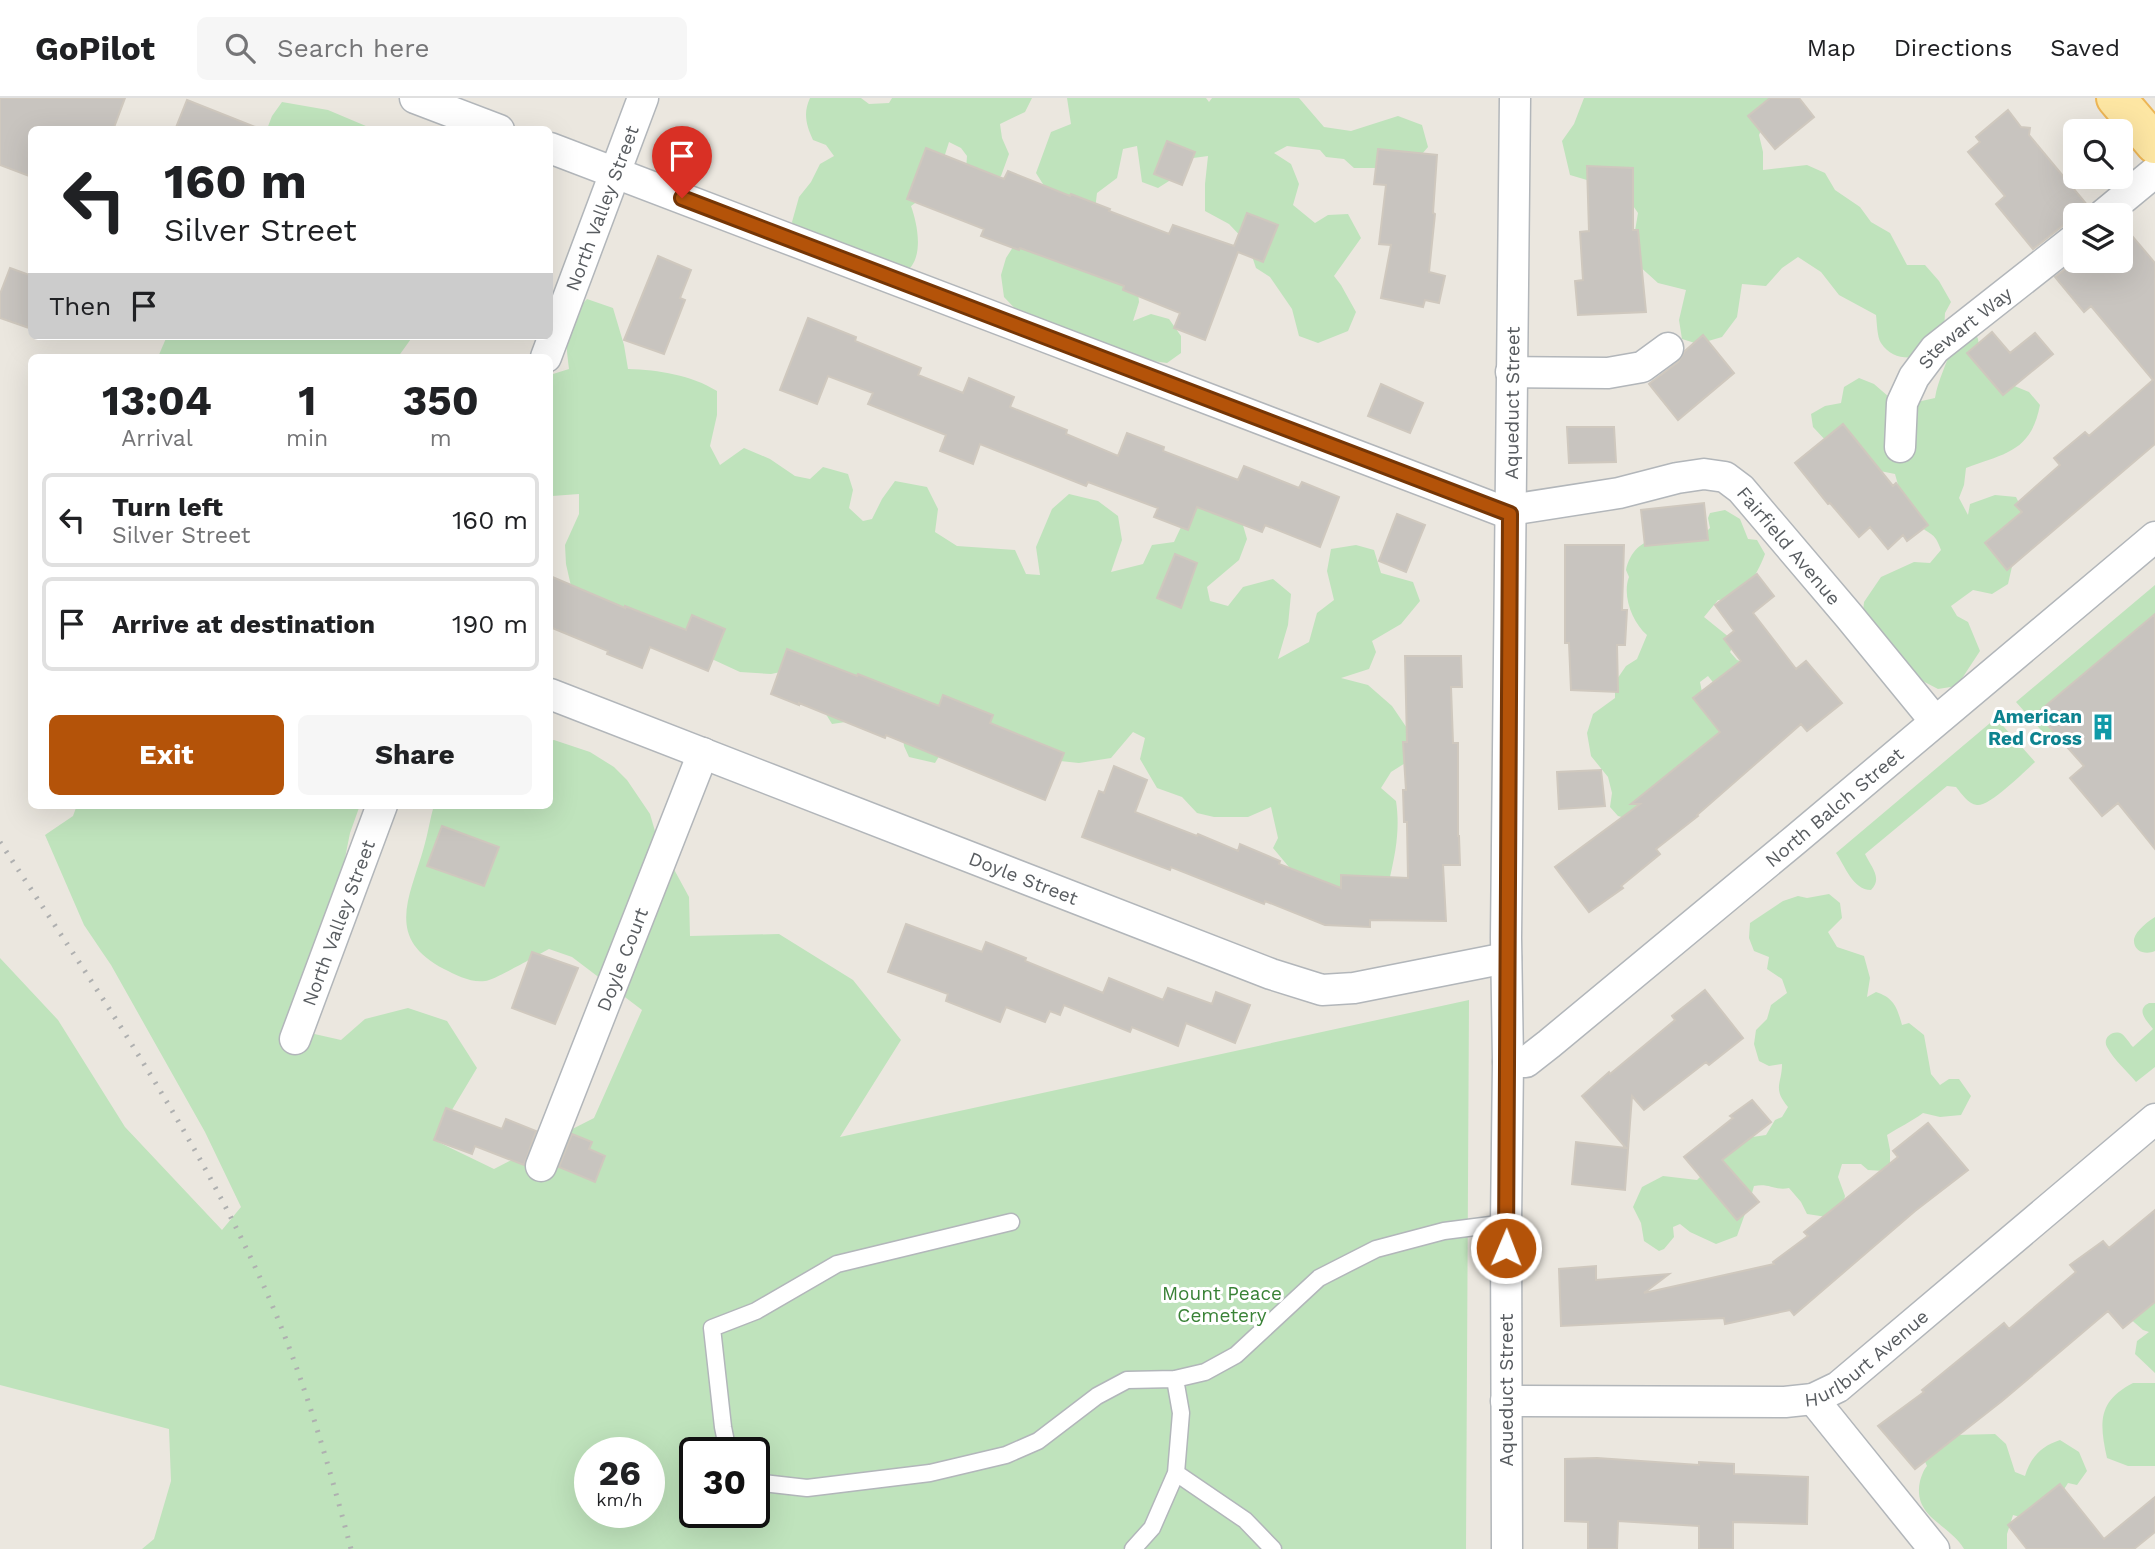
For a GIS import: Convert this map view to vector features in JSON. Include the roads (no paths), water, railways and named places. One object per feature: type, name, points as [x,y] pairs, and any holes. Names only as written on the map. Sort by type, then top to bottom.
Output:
[{"type":"main road","points":[[2116,98],[2155,144]]},
{"type":"street","points":[[415,98],[488,126]]},
{"type":"street","name":"North Valley Street","points":[[553,338],[643,98]]},
{"type":"street","name":"Aqueduct Street","points":[[1507,1549],[1506,958],[1515,98]]},
{"type":"street","points":[[553,149],[1510,512]]},
{"type":"street","points":[[2118,203],[2155,172]]},
{"type":"street","name":"Stewart Way","points":[[1900,447],[1902,403],[1914,377],[1935,349],[2063,248]]},
{"type":"street","points":[[1511,372],[1608,373],[1642,367],[1668,348]]},
{"type":"street","name":"Fairfield Avenue","points":[[1510,512],[1619,493],[1677,478],[1704,474],[1726,477],[1741,489],[1849,615],[1935,721]]},
{"type":"street","name":"North Balch Street","points":[[1508,1062],[1526,1062],[1541,1050],[2155,537]]},
{"type":"street","name":"Doyle Street","points":[[553,695],[1258,969],[1322,990],[1354,988],[1506,958]]},
{"type":"street","name":"Doyle Court","points":[[541,1166],[703,753]]},
{"type":"street","name":"North Valley Street","points":[[295,1039],[381,809]]},
{"type":"street","name":"Hurlburt Avenue","points":[[1506,1401],[1785,1402],[1813,1399],[1838,1387],[2155,1119]]},
{"type":"street","points":[[1813,1399],[1934,1549]]},
{"type":"lane","points":[[725,1437],[712,1328],[756,1311],[837,1264],[1011,1222]]},
{"type":"lane","points":[[770,1484],[807,1488],[930,1473],[1006,1455],[1038,1441],[1097,1396],[1127,1380],[1175,1379],[1205,1372],[1236,1355],[1319,1278],[1376,1249],[1444,1231],[1506,1223]]},
{"type":"lane","points":[[1133,1549],[1152,1528],[1176,1473],[1181,1413],[1175,1379]]},
{"type":"lane","points":[[1176,1473],[1245,1520],[1273,1549]]},
{"type":"railway","points":[[0,842],[136,1051],[229,1213],[271,1303],[298,1372],[351,1549]]},
{"type":"place","name":"American Red Cross","points":[[2103,727]]},
{"type":"park label","name":"Mount Peace Cemetery","points":[[1222,1304]]}]
